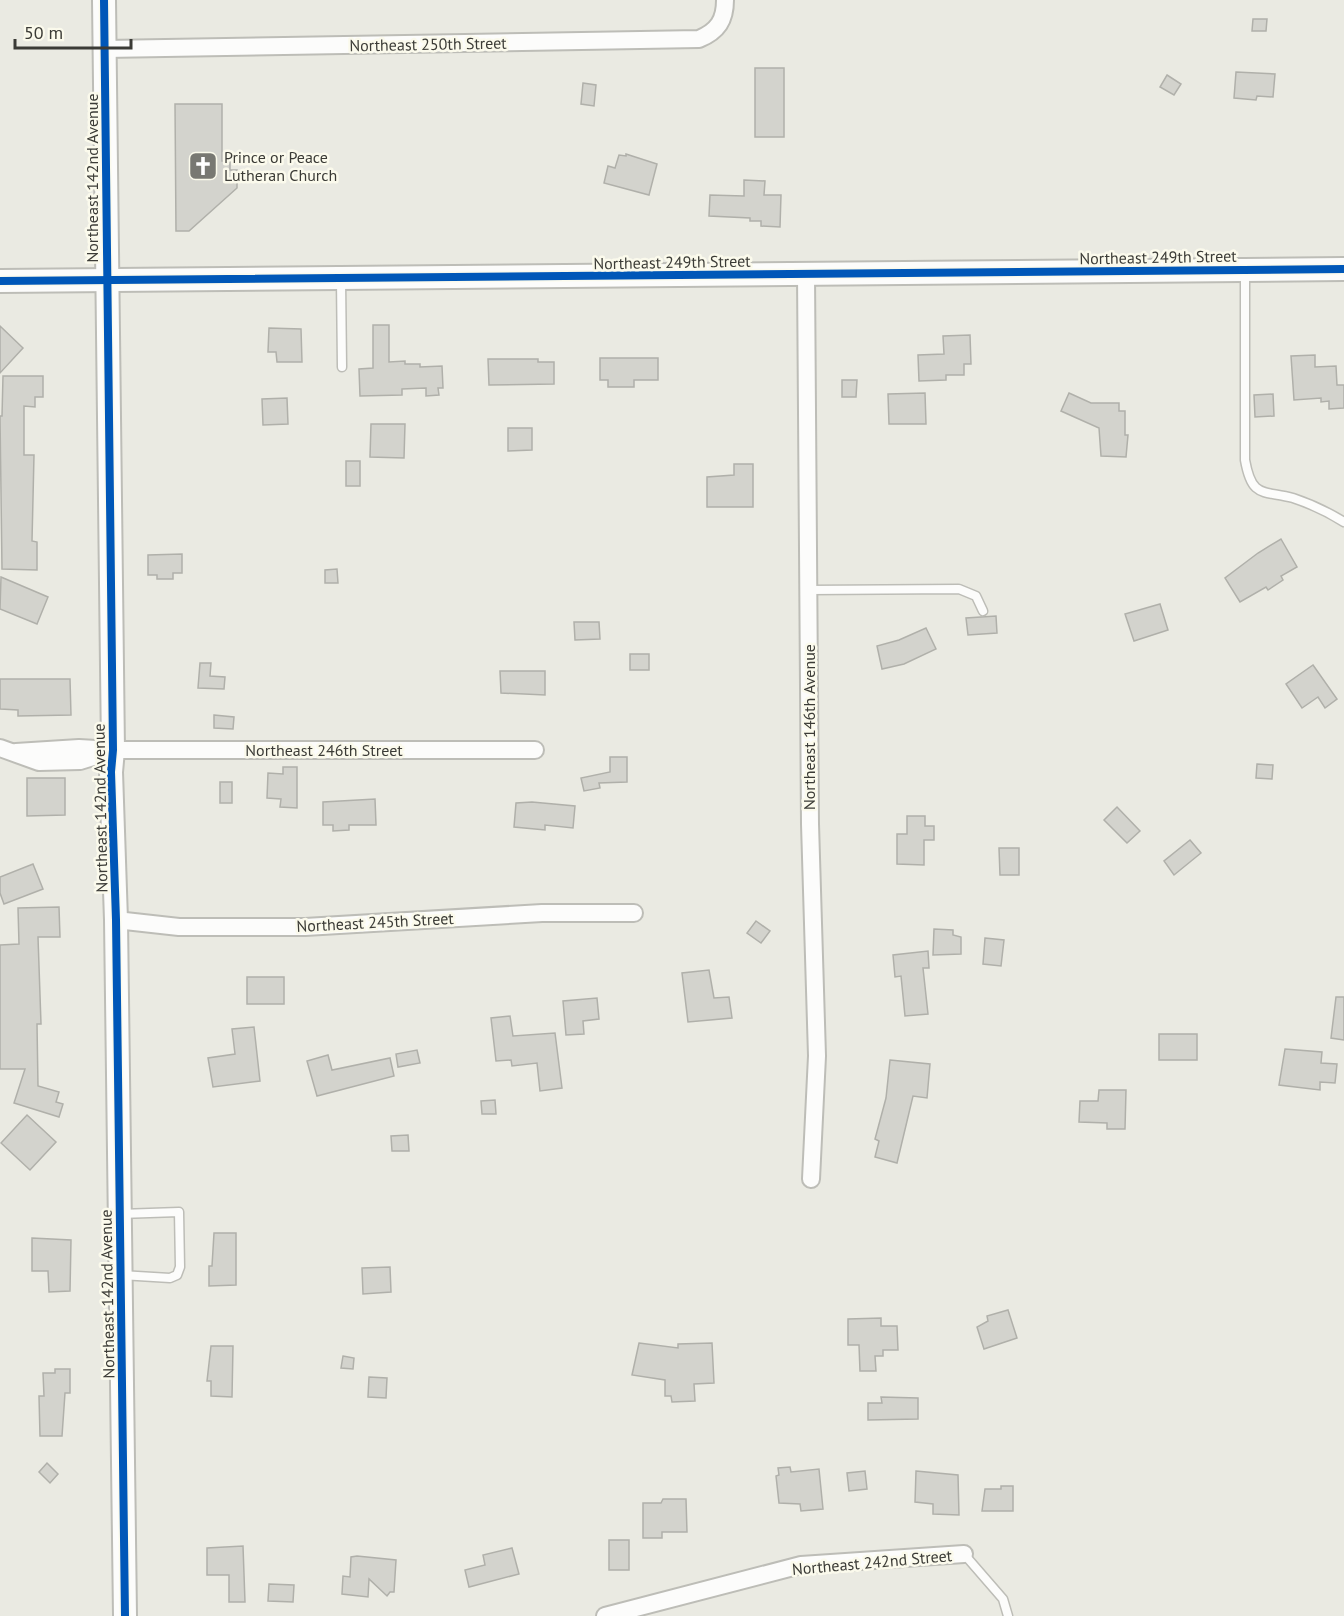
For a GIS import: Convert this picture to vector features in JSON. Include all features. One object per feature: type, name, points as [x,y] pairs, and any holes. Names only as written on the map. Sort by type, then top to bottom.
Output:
[{"type":"main road","name":"Northeast 142nd Avenue","points":[[104,0],[111,772],[116,920],[125,1616]]},
{"type":"main road","name":"Northeast 249th Street","points":[[0,281],[1344,269]]},
{"type":"street","name":"Northeast 250th Street","points":[[105,49],[162,46],[699,39],[712,34],[725,16],[725,0]]},
{"type":"street","name":"Northeast 146th Avenue","points":[[806,274],[810,824],[817,1056],[811,1179]]},
{"type":"street","name":"Northeast 246th Street","points":[[8,750],[49,748],[535,750]]},
{"type":"street","name":"Northeast 245th Street","points":[[116,920],[179,927],[305,927],[542,913],[634,913]]},
{"type":"street","name":"Northeast 242nd Street","points":[[605,1616],[801,1565],[964,1554]]},
{"type":"lane","points":[[1245,270],[1245,460],[1248,477],[1253,485],[1266,495],[1292,498],[1344,522]]},
{"type":"lane","points":[[341,279],[342,367]]},
{"type":"lane","points":[[809,590],[959,589],[976,596],[983,610]]},
{"type":"lane","points":[[120,1215],[178,1212],[180,1267],[177,1275],[170,1278],[121,1275]]},
{"type":"lane","points":[[964,1554],[1003,1599],[1008,1616]]},
{"type":"building","points":[[1253,19],[1267,19],[1266,31],[1252,31]]},
{"type":"building","points":[[755,68],[784,68],[784,137],[755,137]]},
{"type":"building","points":[[1236,72],[1275,74],[1273,97],[1257,96],[1256,100],[1234,98]]},
{"type":"building","points":[[1167,75],[1181,84],[1174,95],[1160,87]]},
{"type":"building","points":[[583,83],[596,85],[594,106],[581,104]]},
{"type":"building","name":"Prince or Peace Lutheran Church","points":[[175,104],[222,104],[222,161],[230,161],[230,170],[237,170],[237,188],[189,231],[176,231]]},
{"type":"building","points":[[626,154],[657,164],[649,195],[604,183],[608,166],[615,168],[619,155],[626,156]]},
{"type":"building","points":[[744,180],[765,181],[764,195],[781,195],[780,227],[761,226],[761,221],[750,221],[750,218],[709,216],[710,195],[744,196]]},
{"type":"building","points":[[373,325],[389,325],[389,362],[405,361],[405,364],[420,364],[420,367],[442,366],[443,388],[438,388],[439,395],[426,396],[426,388],[402,389],[402,395],[360,396],[359,369],[373,368]]},
{"type":"building","points":[[0,326],[23,348],[0,373]]},
{"type":"building","points":[[269,328],[301,329],[302,362],[277,362],[276,352],[268,352]]},
{"type":"building","points":[[970,335],[971,364],[964,364],[964,375],[946,375],[946,380],[919,381],[918,355],[944,354],[943,336]]},
{"type":"building","points":[[1315,355],[1315,367],[1336,366],[1337,385],[1344,385],[1344,408],[1329,409],[1329,401],[1321,402],[1321,398],[1294,400],[1291,356]]},
{"type":"building","points":[[600,358],[658,358],[658,380],[634,380],[634,387],[608,387],[608,380],[600,380]]},
{"type":"building","points":[[488,359],[538,359],[538,362],[554,362],[554,384],[489,385]]},
{"type":"building","points":[[3,376],[43,376],[43,397],[35,397],[35,407],[24,406],[24,455],[34,455],[32,541],[37,542],[37,570],[2,569],[0,416],[2,416]]},
{"type":"building","points":[[842,380],[857,380],[856,397],[842,397]]},
{"type":"building","points":[[925,393],[926,424],[889,424],[888,394]]},
{"type":"building","points":[[1069,393],[1091,403],[1119,403],[1119,411],[1125,411],[1125,435],[1128,435],[1126,457],[1101,456],[1099,428],[1061,411]]},
{"type":"building","points":[[1273,394],[1274,416],[1255,417],[1254,395]]},
{"type":"building","points":[[287,398],[288,424],[263,425],[262,399]]},
{"type":"building","points":[[371,424],[405,424],[404,458],[370,457]]},
{"type":"building","points":[[508,428],[532,428],[532,450],[508,451]]},
{"type":"building","points":[[346,461],[360,461],[360,486],[346,486]]},
{"type":"building","points":[[734,464],[753,464],[753,507],[707,507],[707,477],[734,475]]},
{"type":"building","points":[[1281,539],[1297,567],[1281,576],[1283,580],[1268,590],[1266,587],[1240,602],[1225,578]]},
{"type":"building","points":[[182,554],[182,573],[173,573],[173,579],[157,579],[157,575],[148,575],[148,555]]},
{"type":"building","points":[[337,569],[338,583],[325,583],[325,570]]},
{"type":"building","points":[[1,577],[48,597],[37,624],[0,609]]},
{"type":"building","points":[[1160,604],[1168,630],[1134,641],[1125,614]]},
{"type":"building","points":[[996,616],[997,633],[968,635],[966,618]]},
{"type":"building","points":[[574,622],[599,622],[600,639],[575,640]]},
{"type":"building","points":[[926,628],[936,649],[904,664],[882,669],[877,646],[899,640]]},
{"type":"building","points":[[630,654],[649,654],[649,670],[630,670]]},
{"type":"building","points":[[200,663],[211,663],[210,676],[225,677],[224,689],[198,688]]},
{"type":"building","points":[[1313,665],[1337,699],[1325,708],[1318,697],[1302,708],[1286,684]]},
{"type":"building","points":[[500,671],[545,671],[545,695],[501,693]]},
{"type":"building","points":[[0,679],[70,679],[71,715],[18,716],[18,710],[0,709]]},
{"type":"building","points":[[214,715],[234,717],[233,729],[214,728]]},
{"type":"building","points":[[610,757],[627,757],[627,782],[599,783],[600,788],[584,791],[581,778],[610,772]]},
{"type":"building","points":[[1257,764],[1273,765],[1272,779],[1256,778]]},
{"type":"building","points":[[283,767],[297,767],[297,808],[280,807],[281,799],[267,798],[268,773],[283,774]]},
{"type":"building","points":[[27,778],[65,778],[65,815],[27,816]]},
{"type":"building","points":[[220,782],[232,782],[232,803],[220,803]]},
{"type":"building","points":[[375,799],[376,825],[349,825],[349,830],[333,831],[333,825],[323,825],[323,802]]},
{"type":"building","points":[[532,802],[575,806],[573,828],[545,825],[545,830],[514,827],[516,803]]},
{"type":"building","points":[[1117,807],[1140,831],[1127,843],[1104,820]]},
{"type":"building","points":[[907,816],[925,816],[925,826],[934,826],[934,840],[924,840],[924,865],[897,864],[897,834],[907,834]]},
{"type":"building","points":[[1190,840],[1201,853],[1174,875],[1164,861]]},
{"type":"building","points":[[999,848],[1019,848],[1019,875],[1000,875]]},
{"type":"building","points":[[33,864],[43,889],[4,904],[0,893],[0,877]]},
{"type":"building","points":[[59,907],[60,937],[38,937],[41,1024],[37,1024],[38,1086],[59,1092],[56,1102],[63,1104],[59,1117],[14,1103],[25,1069],[0,1069],[0,945],[19,944],[18,908]]},
{"type":"building","points":[[756,921],[770,931],[761,943],[747,933]]},
{"type":"building","points":[[934,929],[953,930],[953,935],[961,937],[961,954],[933,955]]},
{"type":"building","points":[[985,938],[1004,940],[1001,966],[983,964]]},
{"type":"building","points":[[928,951],[929,968],[923,968],[928,1014],[905,1016],[901,976],[895,977],[893,955]]},
{"type":"building","points":[[709,970],[714,998],[729,997],[732,1018],[688,1022],[682,973]]},
{"type":"building","points":[[247,977],[284,977],[284,1004],[247,1004]]},
{"type":"building","points":[[1336,997],[1344,997],[1344,1040],[1331,1038]]},
{"type":"building","points":[[597,998],[599,1019],[583,1021],[584,1034],[566,1035],[563,1001]]},
{"type":"building","points":[[510,1016],[513,1036],[555,1033],[562,1088],[540,1091],[537,1063],[512,1066],[511,1060],[496,1061],[491,1018]]},
{"type":"building","points":[[254,1027],[260,1081],[213,1087],[208,1058],[235,1054],[232,1029]]},
{"type":"building","points":[[1159,1034],[1197,1034],[1197,1060],[1159,1060]]},
{"type":"building","points":[[1285,1049],[1322,1052],[1321,1063],[1337,1064],[1335,1083],[1320,1082],[1320,1090],[1279,1085]]},
{"type":"building","points":[[417,1050],[420,1063],[398,1067],[396,1054]]},
{"type":"building","points":[[328,1055],[332,1070],[390,1058],[394,1076],[317,1096],[307,1061]]},
{"type":"building","points":[[890,1060],[930,1064],[927,1098],[913,1096],[897,1163],[875,1157],[879,1141],[875,1139],[886,1098]]},
{"type":"building","points":[[1099,1090],[1126,1090],[1125,1129],[1107,1129],[1107,1123],[1079,1122],[1080,1101],[1098,1101]]},
{"type":"building","points":[[495,1100],[496,1114],[482,1114],[481,1101]]},
{"type":"building","points":[[27,1115],[56,1142],[30,1170],[1,1143]]},
{"type":"building","points":[[408,1135],[409,1151],[392,1151],[391,1136]]},
{"type":"building","points":[[214,1233],[236,1233],[236,1285],[209,1286],[209,1266],[212,1266]]},
{"type":"building","points":[[32,1238],[71,1240],[70,1291],[49,1292],[48,1271],[32,1271]]},
{"type":"building","points":[[390,1267],[391,1292],[363,1294],[362,1268]]},
{"type":"building","points":[[1008,1310],[1017,1338],[984,1349],[977,1327],[988,1321],[987,1316]]},
{"type":"building","points":[[881,1318],[881,1326],[897,1326],[898,1350],[883,1350],[883,1356],[875,1356],[876,1371],[860,1371],[859,1345],[848,1345],[848,1319]]},
{"type":"building","points":[[639,1343],[678,1348],[678,1344],[712,1343],[714,1383],[694,1384],[695,1401],[672,1402],[671,1396],[665,1396],[665,1380],[632,1375]]},
{"type":"building","points":[[211,1346],[233,1346],[232,1397],[211,1396],[211,1381],[207,1381]]},
{"type":"building","points":[[343,1356],[354,1358],[353,1369],[341,1368]]},
{"type":"building","points":[[55,1369],[70,1369],[70,1393],[65,1393],[62,1436],[40,1436],[39,1396],[44,1396],[43,1373],[55,1373]]},
{"type":"building","points":[[369,1377],[387,1378],[386,1398],[368,1397]]},
{"type":"building","points":[[881,1397],[918,1398],[918,1419],[868,1420],[868,1403],[882,1403]]},
{"type":"building","points":[[47,1463],[58,1474],[50,1483],[39,1472]]},
{"type":"building","points":[[790,1467],[791,1472],[819,1469],[823,1509],[801,1511],[800,1504],[779,1503],[776,1476],[779,1475],[778,1468]]},
{"type":"building","points":[[865,1471],[867,1489],[849,1491],[847,1473]]},
{"type":"building","points":[[916,1471],[958,1475],[959,1515],[933,1514],[933,1504],[915,1502]]},
{"type":"building","points":[[1001,1486],[1013,1486],[1013,1511],[982,1511],[985,1489],[1001,1489]]},
{"type":"building","points":[[663,1499],[686,1499],[687,1532],[662,1532],[662,1538],[643,1538],[643,1503],[661,1503]]},
{"type":"building","points":[[609,1540],[629,1540],[629,1570],[609,1570]]},
{"type":"building","points":[[243,1546],[245,1602],[229,1602],[229,1575],[207,1575],[207,1548]]},
{"type":"building","points":[[512,1548],[519,1574],[469,1587],[465,1570],[485,1565],[483,1555]]},
{"type":"building","points":[[351,1557],[396,1560],[394,1592],[390,1592],[387,1596],[369,1579],[368,1597],[342,1594],[343,1576],[350,1577]]},
{"type":"building","points":[[269,1584],[294,1585],[293,1602],[268,1601]]},
{"type":"cycle path","points":[[104,0],[113,750],[111,772],[116,920],[125,1616]]},
{"type":"cycle path","points":[[0,281],[1344,269]]},
{"type":"place","name":"Prince or Peace Lutheran Church","points":[[203,166]]}]
